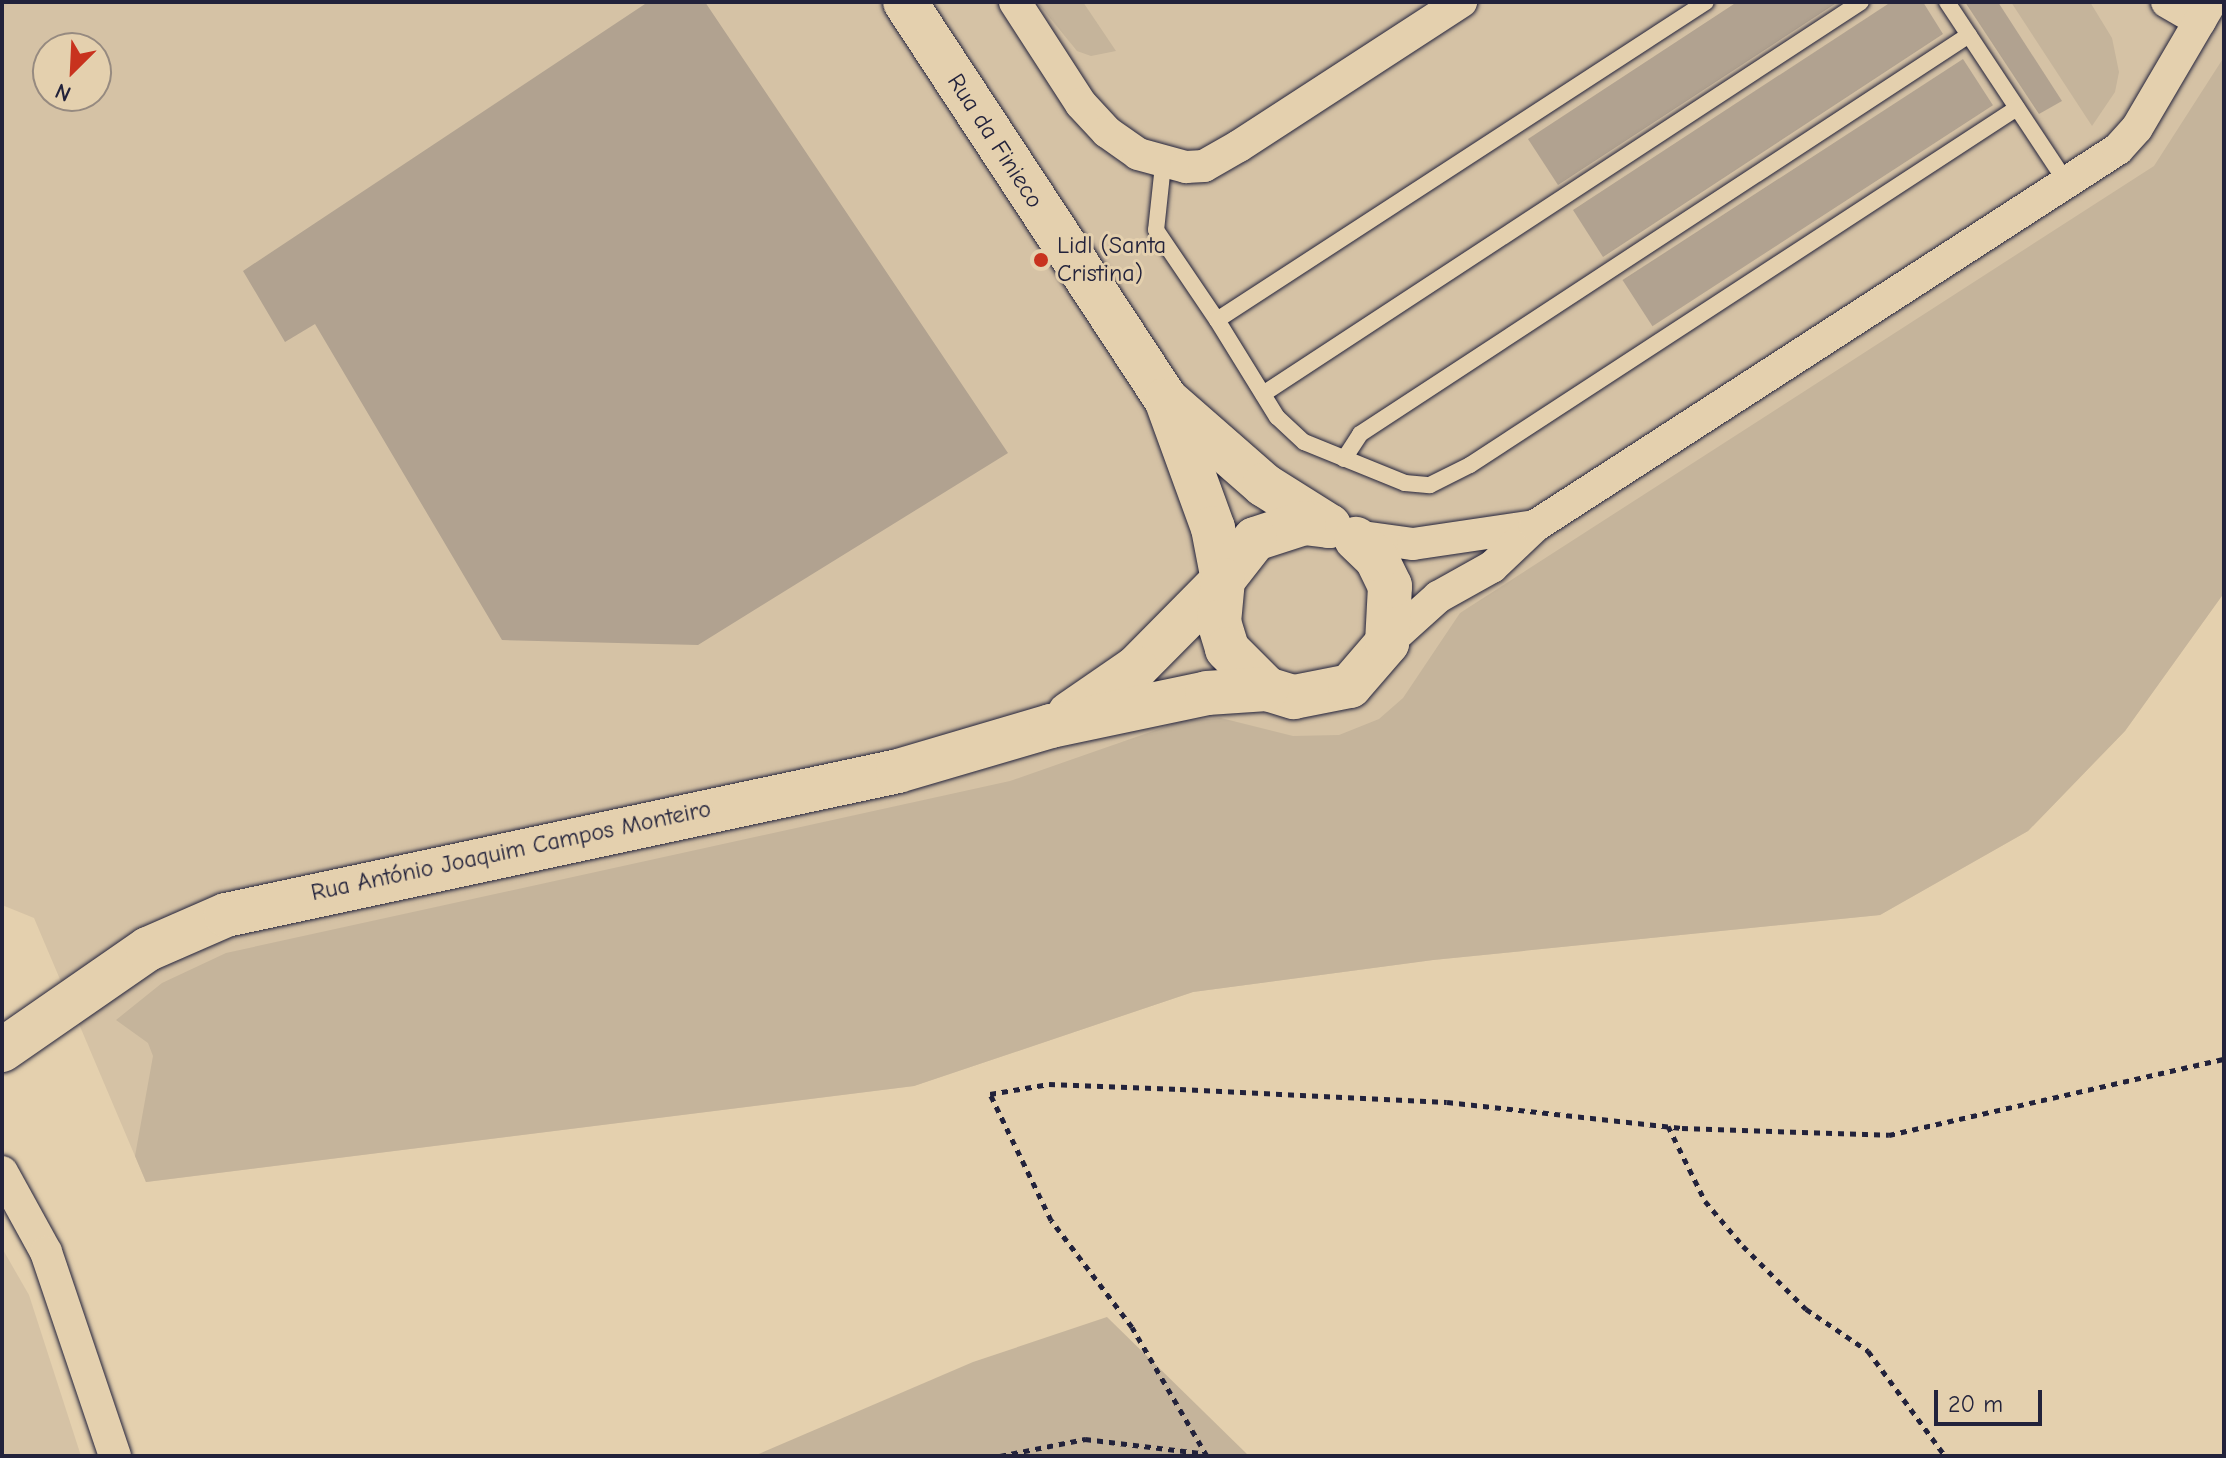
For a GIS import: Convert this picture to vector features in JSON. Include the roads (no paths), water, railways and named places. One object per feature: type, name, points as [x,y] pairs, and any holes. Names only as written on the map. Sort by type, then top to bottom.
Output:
[{"type":"street","name":"Rua da Finieco","points":[[905,2],[1166,399]]},
{"type":"street","points":[[1015,2],[1081,104],[1107,132],[1163,165],[1204,166],[1461,2]]},
{"type":"street","points":[[1051,726],[1207,693],[1267,689],[1294,697],[1350,686],[1387,643],[1438,597],[1492,567],[1535,526],[2118,149],[2137,128],[2206,11],[2167,2]]},
{"type":"street","points":[[1166,399],[1264,485],[1343,532],[1390,586],[1393,615],[1387,643]]},
{"type":"street","points":[[1166,399],[1213,528],[1223,580],[1219,622],[1227,649],[1267,689]]},
{"type":"street","points":[[1051,726],[1136,668],[1223,580],[1255,539],[1304,523],[1343,532],[1429,543],[1535,526]]},
{"type":"street","name":"Rua António Joaquim Campos Monteiro","points":[[2,1050],[148,949],[226,915],[898,771],[1051,726]]},
{"type":"street","points":[[2,1172],[46,1252],[115,1456]]},
{"type":"lane","points":[[1217,320],[1706,2]]},
{"type":"lane","points":[[1263,394],[1861,2]]},
{"type":"lane","points":[[1947,2],[2066,182]]},
{"type":"lane","points":[[1344,459],[1360,434],[1969,35]]},
{"type":"lane","points":[[1163,165],[1156,230],[1263,394],[1304,442],[1405,483],[1430,485],[1451,477],[2017,108]]},
{"type":"place","name":"Lidl (Santa Cristina)","points":[[1041,260]]}]
